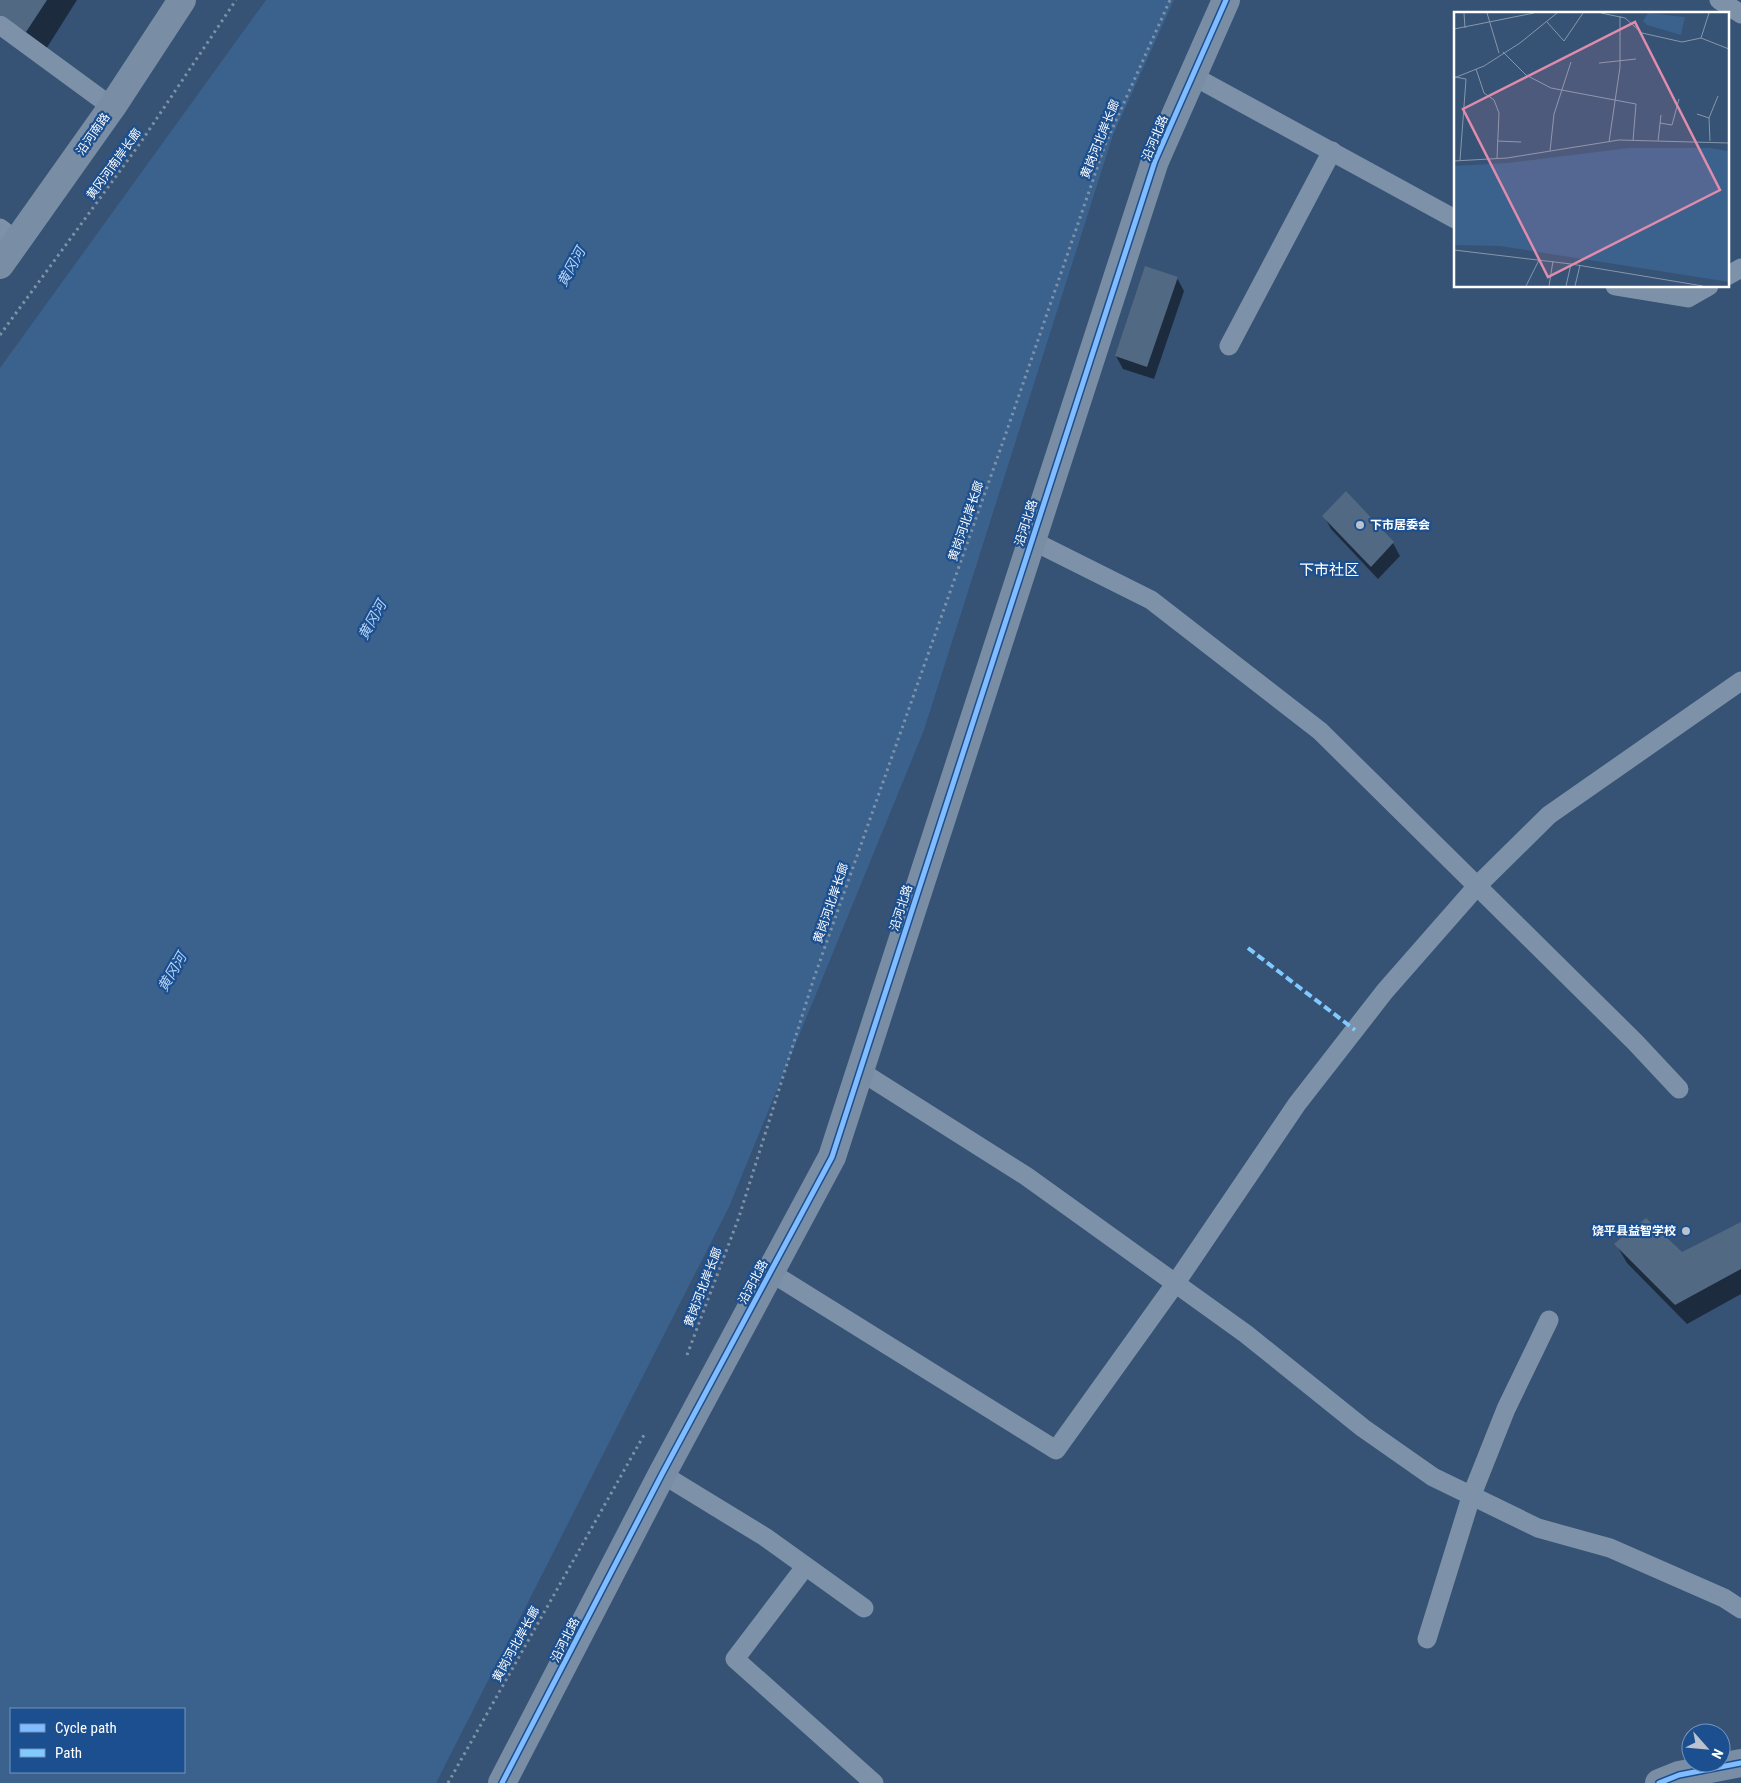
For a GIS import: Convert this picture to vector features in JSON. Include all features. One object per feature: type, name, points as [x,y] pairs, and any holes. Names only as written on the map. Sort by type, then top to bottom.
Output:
[{"type":"street","name":"沿河南路","points":[[0,265],[9,235],[112,107],[182,0]]},
{"type":"street","name":"沿河北路","points":[[502,1783],[662,1474],[832,1157],[1155,161],[1226,0]]},
{"type":"street","points":[[1659,1783],[1679,1775],[1741,1763]]},
{"type":"lane","points":[[1719,0],[1741,14]]},
{"type":"lane","points":[[0,25],[112,107]]},
{"type":"lane","points":[[1193,76],[1454,218]]},
{"type":"lane","points":[[1229,346],[1332,151]]},
{"type":"lane","points":[[1728,275],[1741,268]]},
{"type":"lane","points":[[1627,288],[1688,298],[1706,288]]},
{"type":"lane","points":[[1031,540],[1151,600],[1320,731],[1478,885],[1635,1042],[1679,1089]]},
{"type":"lane","points":[[770,1272],[1056,1450],[1175,1284],[1297,1104],[1385,992],[1478,885],[1549,815],[1741,681]]},
{"type":"lane","points":[[860,1071],[1026,1176],[1246,1334],[1363,1428],[1433,1477],[1538,1528],[1610,1548],[1724,1598],[1741,1609]]},
{"type":"lane","points":[[1427,1639],[1471,1497],[1506,1409],[1549,1320]]},
{"type":"lane","points":[[662,1474],[765,1537],[864,1608]]},
{"type":"lane","points":[[806,1567],[734,1659],[874,1783]]},
{"type":"water","name":"黄冈河","points":[[266,0],[1174,0],[1113,135],[924,730],[729,1207],[436,1783],[0,1783],[0,368]]},
{"type":"building","points":[[0,0],[47,0],[26,32],[0,15]]},
{"type":"building","points":[[1145,266],[1178,277],[1147,367],[1115,356]]},
{"type":"building","points":[[1346,491],[1394,542],[1371,567],[1322,516]]},
{"type":"building","name":"饶平县益智学校","points":[[1646,1218],[1682,1252],[1741,1222],[1741,1269],[1675,1305],[1614,1244]]},
{"type":"marked path","points":[[1248,948],[1355,1030]]},
{"type":"cycle path","points":[[502,1783],[662,1474],[832,1157],[1155,161],[1226,0]]},
{"type":"cycle path","points":[[1659,1783],[1679,1775],[1741,1763]]},
{"type":"place","name":"下市居委会","points":[[1360,525]]},
{"type":"place","name":"饶平县益智学校","points":[[1686,1231]]},
{"type":"district","name":"下市社区","points":[[1329,570]]}]
